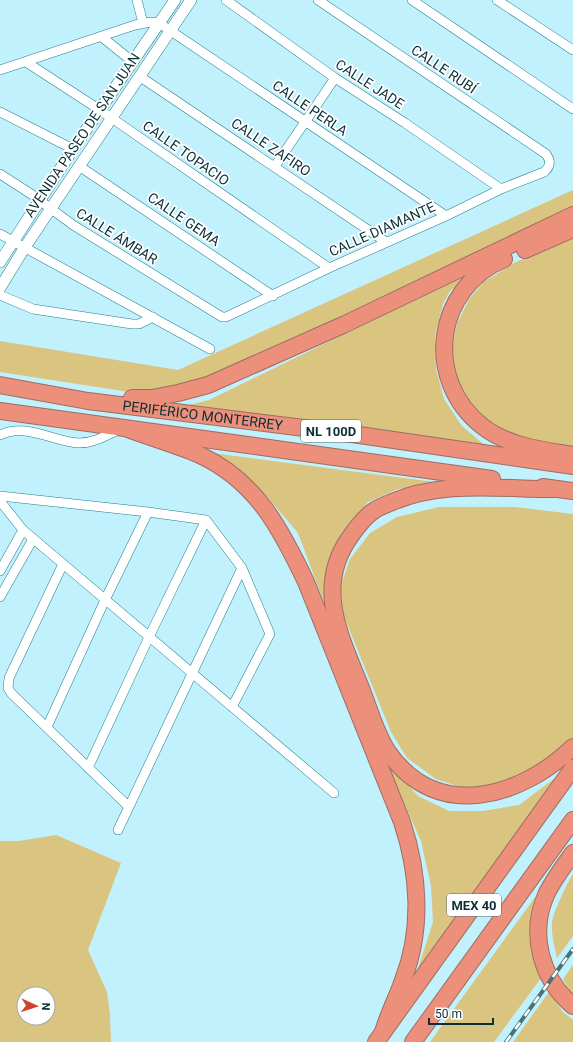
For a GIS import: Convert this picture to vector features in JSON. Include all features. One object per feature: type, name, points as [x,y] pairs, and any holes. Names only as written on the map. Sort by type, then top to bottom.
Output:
[{"type":"highway","points":[[88,400],[152,398],[208,385],[344,324],[573,215]]},
{"type":"highway","points":[[573,229],[499,261],[480,273],[458,299],[449,319],[445,335],[444,352],[447,374],[455,393],[466,411],[482,426],[510,442],[573,455]]},
{"type":"highway","name":"PERIFÉRICO MONTERREY","points":[[0,385],[88,400],[352,434],[573,466]]},
{"type":"highway","name":"PERIFÉRICO MONTERREY","points":[[0,411],[322,454],[573,491]]},
{"type":"highway","points":[[126,429],[201,456],[239,480],[274,520],[290,548],[306,582],[402,822],[408,838],[414,866],[417,906],[412,951],[403,980],[379,1037]]},
{"type":"highway","points":[[554,488],[461,487],[438,489],[417,493],[396,500],[374,510],[358,525],[345,544],[336,565],[332,587],[333,610],[339,632],[382,742],[394,759],[409,774],[418,780],[437,789],[456,795],[476,796],[496,793],[535,776],[573,747]]},
{"type":"highway","name":"MEX 40","points":[[379,1037],[573,768]]},
{"type":"highway","name":"MEX 40","points":[[413,1042],[573,820]]},
{"type":"highway","points":[[573,853],[555,878],[545,896],[540,915],[538,935],[541,956],[549,977],[561,995],[573,1006]]},
{"type":"street","points":[[137,0],[143,23]]},
{"type":"street","name":"AVENIDA PASEO DE SAN JUAN","points":[[0,262],[73,149],[175,0]]},
{"type":"street","name":"AVENIDA PASEO DE SAN JUAN","points":[[0,288],[25,247],[191,0]]},
{"type":"street","name":"CALLE JADE","points":[[226,0],[335,78],[406,123],[501,189]]},
{"type":"street","name":"CALLE RUBÍ","points":[[318,0],[546,154],[550,164]]},
{"type":"street","points":[[412,0],[573,109]]},
{"type":"street","points":[[497,0],[573,50]]},
{"type":"street","points":[[0,70],[143,23],[159,23]]},
{"type":"street","name":"CALLE PERLA","points":[[159,23],[446,216]]},
{"type":"street","points":[[102,37],[133,62]]},
{"type":"street","name":"CALLE TOPACIO","points":[[26,62],[100,110],[329,268]]},
{"type":"street","name":"CALLE ZAFIRO","points":[[139,76],[386,242]]},
{"type":"street","points":[[275,166],[335,78]]},
{"type":"street","points":[[0,112],[73,149]]},
{"type":"street","name":"CALLE DIAMANTE","points":[[222,317],[273,296],[329,268],[446,216],[501,189],[544,172],[550,164]]},
{"type":"street","name":"CALLE GEMA","points":[[79,166],[273,296]]},
{"type":"street","name":"CALLE ÁMBAR","points":[[0,174],[20,186],[73,225],[222,317]]},
{"type":"street","points":[[0,234],[210,349]]},
{"type":"street","points":[[0,295],[24,306],[38,310],[132,324],[139,324],[154,317]]},
{"type":"street","points":[[0,435],[4,433],[22,431],[79,443],[96,440],[126,429]]},
{"type":"street","points":[[0,496],[148,512],[206,520],[242,568],[270,634],[232,707]]},
{"type":"street","points":[[0,501],[23,530],[334,793]]},
{"type":"street","points":[[47,727],[105,600],[148,512]]},
{"type":"street","points":[[88,768],[149,637],[206,520]]},
{"type":"street","points":[[0,571],[23,530]]},
{"type":"street","points":[[0,597],[33,538]]},
{"type":"street","points":[[63,564],[8,683],[8,688],[129,807]]},
{"type":"street","points":[[118,830],[242,568]]},
{"type":"shaded area","points":[[573,190],[573,207],[200,383],[166,390],[129,392],[0,372],[0,341],[178,370]]},
{"type":"shaded area","points":[[573,236],[573,449],[536,443],[502,432],[476,414],[453,372],[452,348],[457,324],[469,299],[484,282],[514,263]]},
{"type":"shaded area","points":[[488,264],[450,291],[443,304],[435,335],[436,369],[444,399],[462,426],[489,449],[185,406],[209,400]]},
{"type":"shaded area","points":[[204,452],[442,483],[398,489],[368,502],[342,532],[327,568],[325,605],[298,533],[269,499],[240,470]]},
{"type":"shaded area","points":[[439,507],[515,507],[573,514],[573,739],[566,747],[534,768],[497,784],[463,788],[436,779],[407,758],[391,732],[341,609],[341,585],[350,559],[370,533],[397,517]]},
{"type":"shaded area","points":[[384,759],[418,796],[449,811],[483,811],[519,805],[559,775],[414,981],[433,922],[431,886],[421,841]]},
{"type":"shaded area","points":[[56,835],[121,863],[88,950],[107,992],[111,1042],[0,1042],[0,841],[19,841]]},
{"type":"shaded area","points":[[573,874],[573,936],[557,958],[553,941],[552,923],[561,898]]},
{"type":"shaded area","points":[[546,882],[532,914],[529,930],[532,952],[541,978],[494,1042],[430,1042]]},
{"type":"shaded area","points":[[573,965],[573,997],[563,979]]},
{"type":"shaded area","points":[[549,992],[563,1012],[573,1020],[573,1042],[513,1042]]},
{"type":"railway","points":[[506,1042],[573,949]]}]
